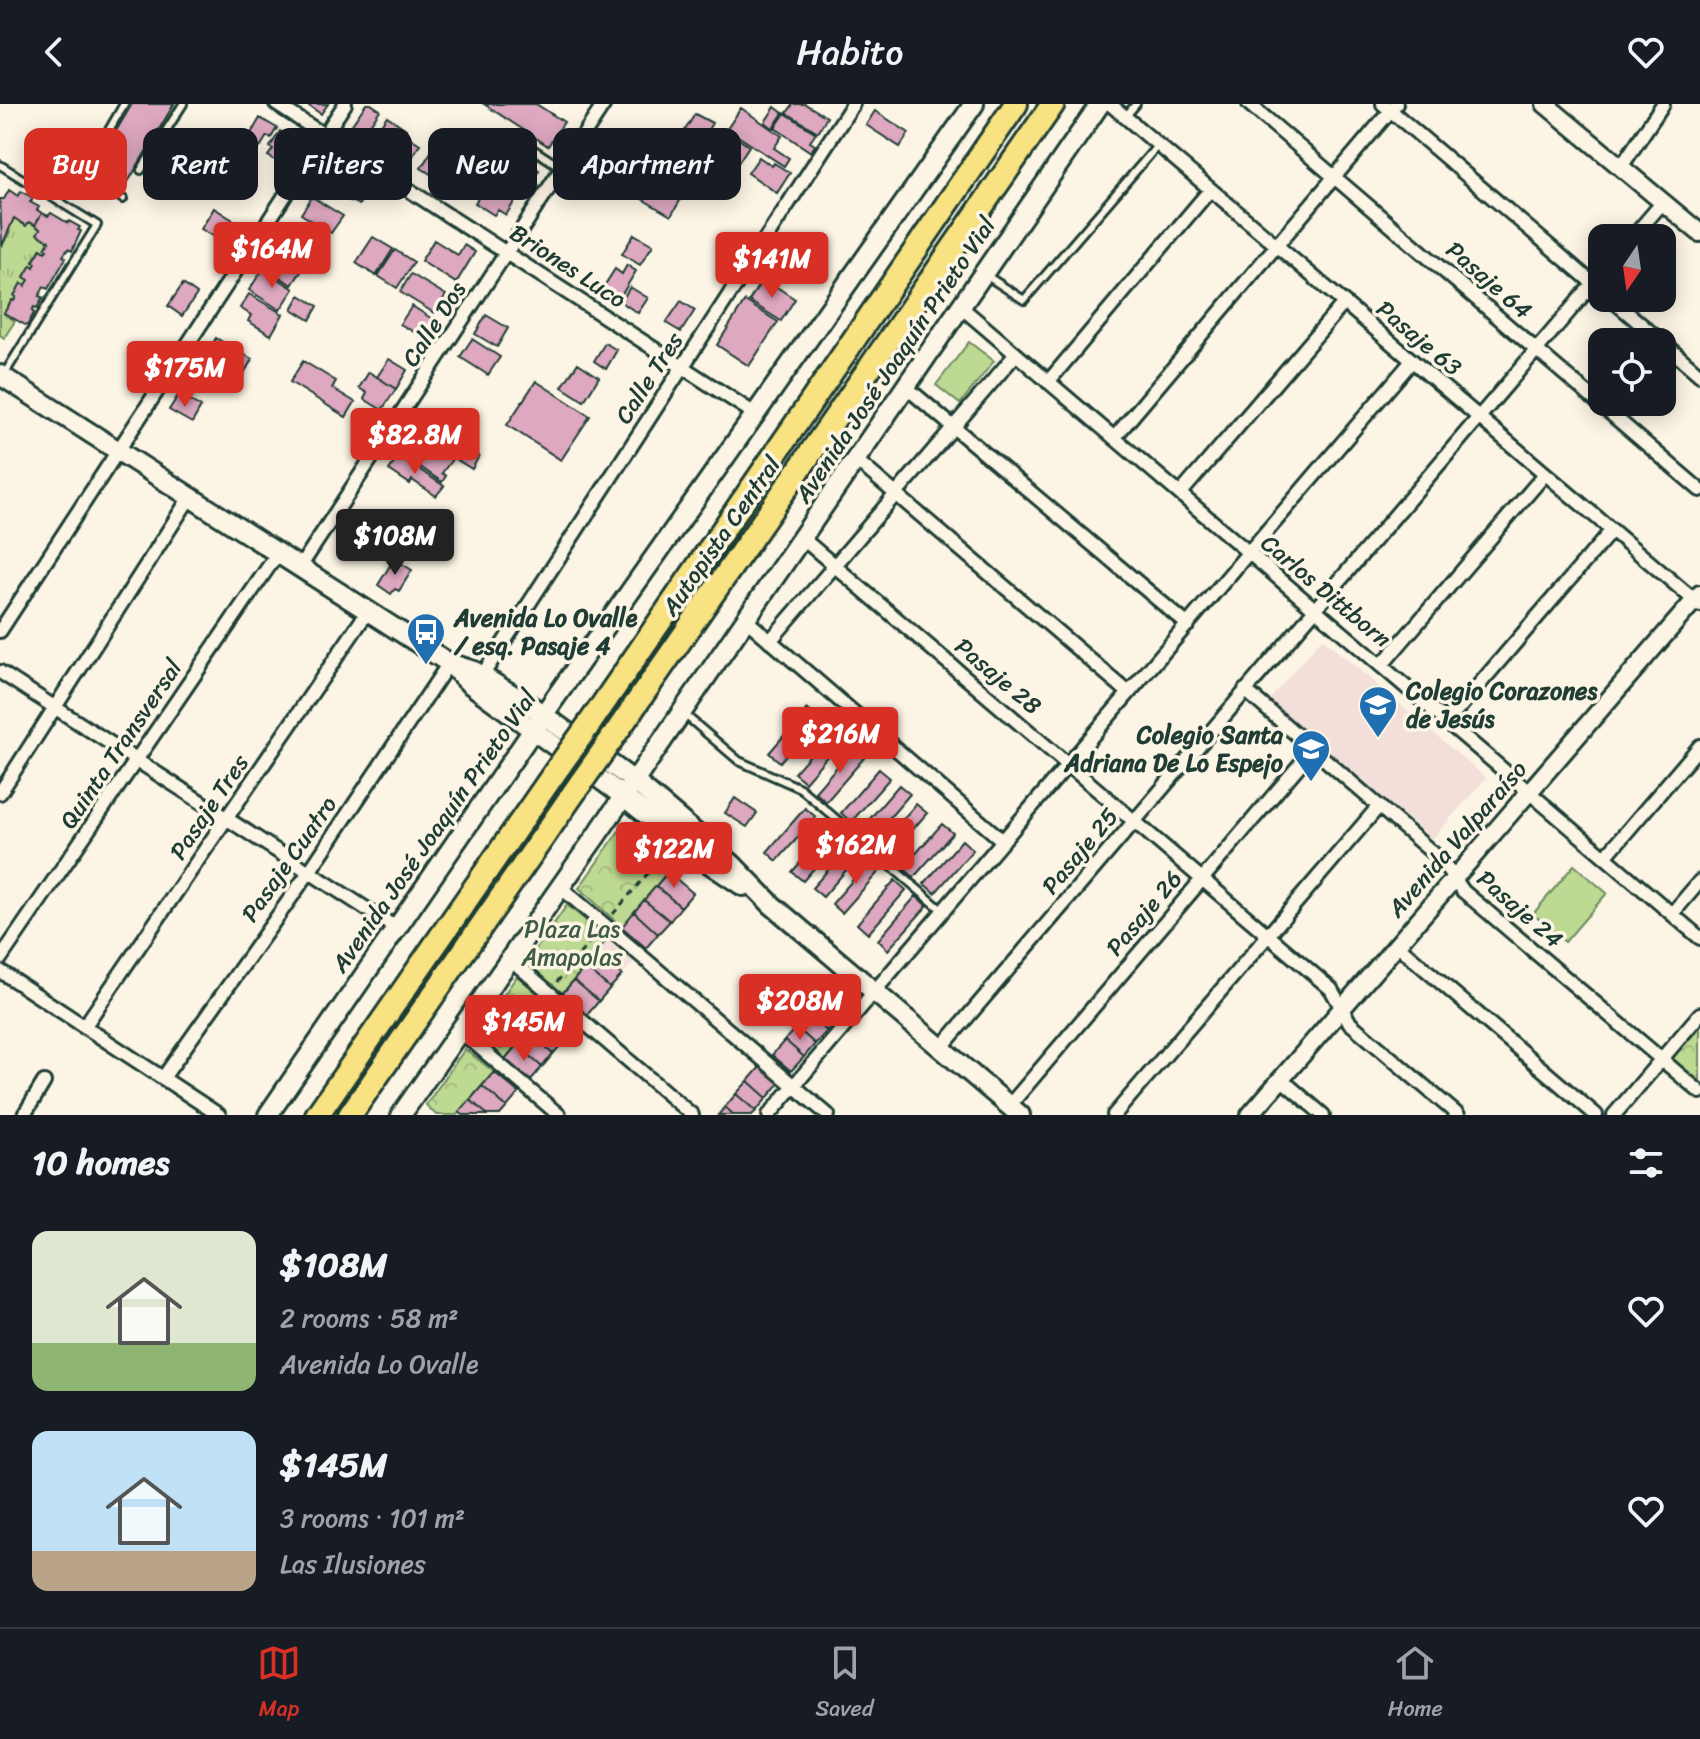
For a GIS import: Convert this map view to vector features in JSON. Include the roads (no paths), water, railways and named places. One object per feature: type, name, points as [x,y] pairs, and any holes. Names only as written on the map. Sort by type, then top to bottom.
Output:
[{"type":"highway","name":"Autopista Central","points":[[317,1115],[1016,104]]},
{"type":"highway","name":"Autopista Central","points":[[350,1115],[1053,104]]},
{"type":"main road","name":"Avenida José Joaquín Prieto Vial","points":[[268,1115],[544,714],[974,104]]},
{"type":"main road","name":"Avenida José Joaquín Prieto Vial","points":[[408,1112],[459,1030],[1100,104]]},
{"type":"main road","points":[[1,375],[449,663],[482,676],[544,714],[629,788],[698,856],[772,905],[1014,1110]]},
{"type":"main road","points":[[449,663],[469,683],[533,730],[629,788]]},
{"type":"street","name":"Briones Luco","points":[[276,104],[314,128]]},
{"type":"street","points":[[330,128],[345,104]]},
{"type":"street","name":"Calle Dos","points":[[588,128],[604,104]]},
{"type":"street","name":"Calle Tres","points":[[482,676],[853,104]]},
{"type":"street","name":"Pasaje 63","points":[[1110,104],[1698,600]]},
{"type":"street","name":"Pasaje 64","points":[[1249,104],[1700,490]]},
{"type":"street","points":[[1545,104],[1700,233]]},
{"type":"street","points":[[1621,167],[1663,104]]},
{"type":"street","points":[[1114,438],[1335,177],[1390,106],[1588,273]]},
{"type":"street","name":"Calle Dos","points":[[300,567],[553,182]]},
{"type":"street","points":[[1048,382],[1210,190]]},
{"type":"street","name":"Briones Luco","points":[[412,191],[755,414]]},
{"type":"street","points":[[0,631],[282,200]]},
{"type":"street","points":[[1644,224],[1663,202]]},
{"type":"street","name":"Pasaje 25","points":[[941,1048],[1536,349],[1588,294]]},
{"type":"street","points":[[1180,494],[1344,303]]},
{"type":"street","name":"Carlos Dittborn","points":[[961,307],[1700,938]]},
{"type":"street","points":[[1627,312],[1645,328]]},
{"type":"street","points":[[770,641],[1016,354]]},
{"type":"street","points":[[1676,354],[1700,375]]},
{"type":"street","points":[[769,1115],[1412,361]]},
{"type":"street","points":[[906,387],[1188,625]]},
{"type":"street","points":[[856,460],[1129,693]]},
{"type":"street","points":[[1381,666],[1545,474]]},
{"type":"street","points":[[0,793],[190,497]]},
{"type":"street","points":[[1447,722],[1612,530]]},
{"type":"street","name":"Pasaje 28","points":[[802,538],[1331,989],[1350,1023],[1458,1115]]},
{"type":"street","name":"Quinta Transversal","points":[[0,959],[278,553]]},
{"type":"street","name":"Avenida Valparaíso","points":[[1250,1115],[1698,600]]},
{"type":"street","name":"Pasaje Tres","points":[[84,1027],[368,611]]},
{"type":"street","points":[[745,619],[1003,841]]},
{"type":"street","name":"Pasaje Cuatro","points":[[163,1078],[309,872],[449,663]]},
{"type":"street","points":[[0,672],[396,928]]},
{"type":"street","name":"Pasaje 24","points":[[1245,690],[1442,861],[1463,891],[1700,1092]]},
{"type":"street","points":[[1605,857],[1700,746]]},
{"type":"street","name":"Pasaje 26","points":[[1014,1110],[1202,879],[1313,749]]},
{"type":"street","points":[[1114,1115],[1379,806]]},
{"type":"street","points":[[1672,914],[1700,881]]},
{"type":"street","points":[[559,886],[828,1115]]},
{"type":"street","points":[[1397,945],[1596,1115]]},
{"type":"street","points":[[509,958],[692,1115]]},
{"type":"street","points":[[0,971],[219,1115]]},
{"type":"street","points":[[1614,1115],[1700,1014]]},
{"type":"street","points":[[459,1030],[559,1115]]},
{"type":"street","points":[[1281,1079],[1323,1115]]},
{"type":"street","points":[[24,1115],[44,1082]]},
{"type":"lane","points":[[110,128],[124,104]]},
{"type":"lane","points":[[141,170],[183,104]]},
{"type":"lane","points":[[1125,117],[1136,104]]},
{"type":"lane","points":[[984,274],[1024,300],[1158,145]]},
{"type":"lane","points":[[0,178],[3,167],[97,225],[1,375]]},
{"type":"lane","points":[[681,712],[739,761],[800,788],[943,911]]},
{"type":"place","name":"Avenida Lo Ovalle / esq. Pasaje 4","points":[[426,666]]},
{"type":"place","name":"Colegio Corazones de Jesús","points":[[1378,739]]},
{"type":"place","name":"Colegio Santa Adriana De Lo Espejo","points":[[1311,783]]},
{"type":"park label","name":"Plaza Las Amapolas","points":[[572,943]]}]
